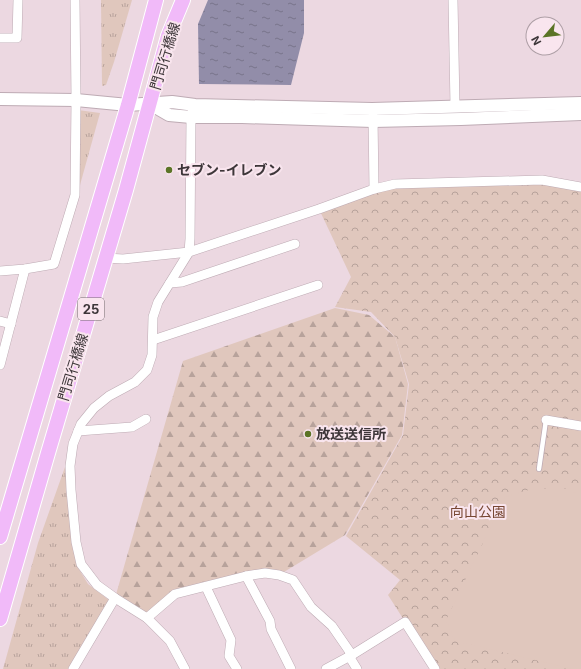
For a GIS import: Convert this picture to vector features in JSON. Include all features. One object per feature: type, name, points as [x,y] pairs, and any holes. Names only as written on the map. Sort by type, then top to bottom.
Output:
[{"type":"main road","name":"門司行橋線","points":[[0,537],[128,105],[156,0]]},
{"type":"main road","name":"門司行橋線","points":[[0,619],[106,258],[168,36],[183,0]]},
{"type":"street","points":[[0,38],[17,38],[18,0]]},
{"type":"street","points":[[0,271],[25,269],[54,264],[75,195],[75,0]]},
{"type":"street","points":[[453,0],[455,106]]},
{"type":"street","points":[[0,99],[76,100],[128,105],[172,102],[195,105],[461,119],[581,114]]},
{"type":"street","points":[[150,104],[169,115],[191,117],[242,117],[372,115],[455,106],[581,103]]},
{"type":"street","points":[[185,669],[170,641],[147,618],[114,598],[97,585],[80,564],[76,542],[70,466],[73,444],[81,424],[94,408],[109,396],[135,382],[147,370],[152,355],[153,317],[158,302],[189,252],[191,117],[195,105]]},
{"type":"street","points":[[372,115],[374,189]]},
{"type":"street","points":[[106,258],[123,259],[189,252],[319,209],[374,189],[395,184],[542,180],[581,187]]},
{"type":"street","points":[[170,283],[182,282],[295,244]]},
{"type":"street","points":[[0,365],[25,269]]},
{"type":"street","points":[[153,340],[318,285]]},
{"type":"street","points":[[0,321],[11,324]]},
{"type":"street","points":[[78,431],[132,427],[146,418]]},
{"type":"street","points":[[546,420],[581,426]]},
{"type":"street","points":[[147,618],[175,594],[246,576],[265,573],[279,575],[293,580],[311,607],[332,626],[357,669]]},
{"type":"street","points":[[246,576],[270,621],[271,629],[291,669]]},
{"type":"street","points":[[206,587],[231,640],[229,656],[237,669]]},
{"type":"street","points":[[73,669],[114,598]]},
{"type":"street","points":[[326,669],[405,622],[435,669]]},
{"type":"lane","points":[[539,469],[546,420]]},
{"type":"green space","points":[[101,0],[132,0],[106,85],[102,86]]},
{"type":"green space","points":[[78,110],[100,113],[80,185]]},
{"type":"green space","name":"向山公園","points":[[542,180],[581,187],[581,669],[435,669],[388,595],[400,580],[346,536],[403,435],[409,384],[395,337],[371,312],[335,307],[351,277],[319,209],[374,189]]},
{"type":"green space","points":[[335,308],[369,315],[395,337],[408,384],[402,435],[345,535],[279,575],[265,573],[175,594],[147,618],[115,598],[183,361]]},
{"type":"green space","points":[[65,467],[77,566],[88,584],[109,600],[71,669],[3,669],[38,543]]},
{"type":"green space","points":[[532,489],[568,489],[581,496],[581,669],[573,669],[455,641],[446,620],[505,497]]},
{"type":"water","points":[[208,0],[304,0],[304,33],[291,85],[199,84],[198,24]]},
{"type":"place","name":"セブン-イレブン","points":[[169,170]]},
{"type":"place","name":"放送送信所","points":[[308,434]]}]
